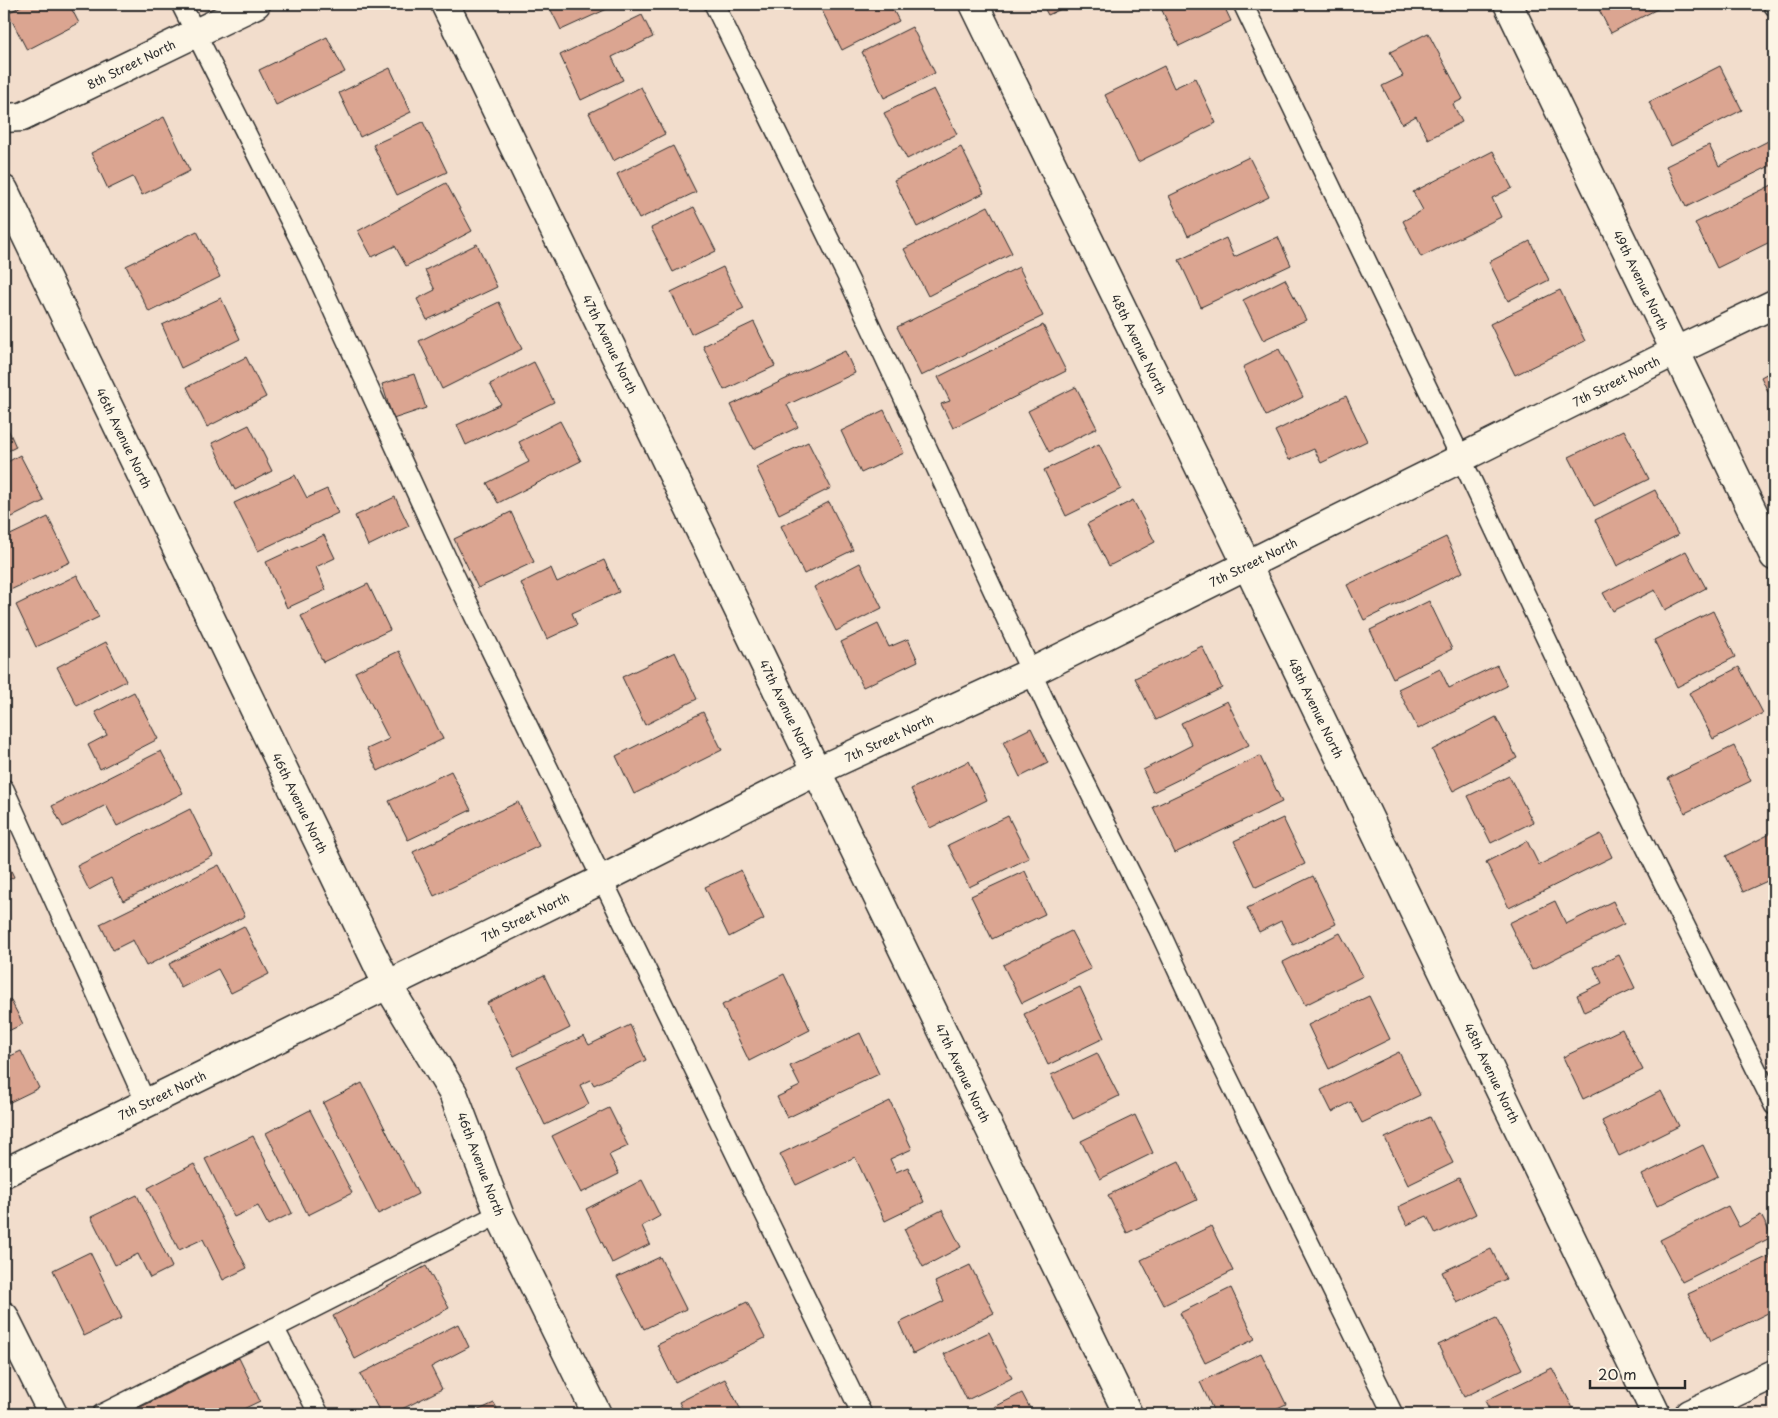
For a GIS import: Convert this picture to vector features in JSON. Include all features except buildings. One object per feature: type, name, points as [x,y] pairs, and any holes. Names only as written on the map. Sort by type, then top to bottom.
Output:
[{"type":"street","name":"8th Street North","points":[[4,118],[22,117],[256,4]]},
{"type":"street","name":"47th Avenue North","points":[[444,4],[1128,1414]]},
{"type":"street","name":"48th Avenue North","points":[[974,4],[1656,1414]]},
{"type":"street","name":"49th Avenue North","points":[[1508,4],[1773,550]]},
{"type":"street","name":"46th Avenue North","points":[[4,190],[387,984],[453,1092],[500,1214],[597,1414]]},
{"type":"street","name":"7th Street North","points":[[4,1173],[603,879],[817,771],[1032,672],[1774,304]]},
{"type":"street","points":[[4,1316],[53,1414]]},
{"type":"street","points":[[1689,1414],[1774,1374]]},
{"type":"lane","points":[[181,4],[309,258],[450,566],[862,1414]]},
{"type":"lane","points":[[714,4],[850,282],[1032,672],[1158,928],[1214,1050],[1393,1414]]},
{"type":"lane","points":[[1243,4],[1462,458],[1622,799],[1774,1105]]},
{"type":"lane","points":[[4,789],[146,1102]]},
{"type":"lane","points":[[102,1414],[500,1214]]},
{"type":"lane","points":[[274,1328],[319,1414]]}]
